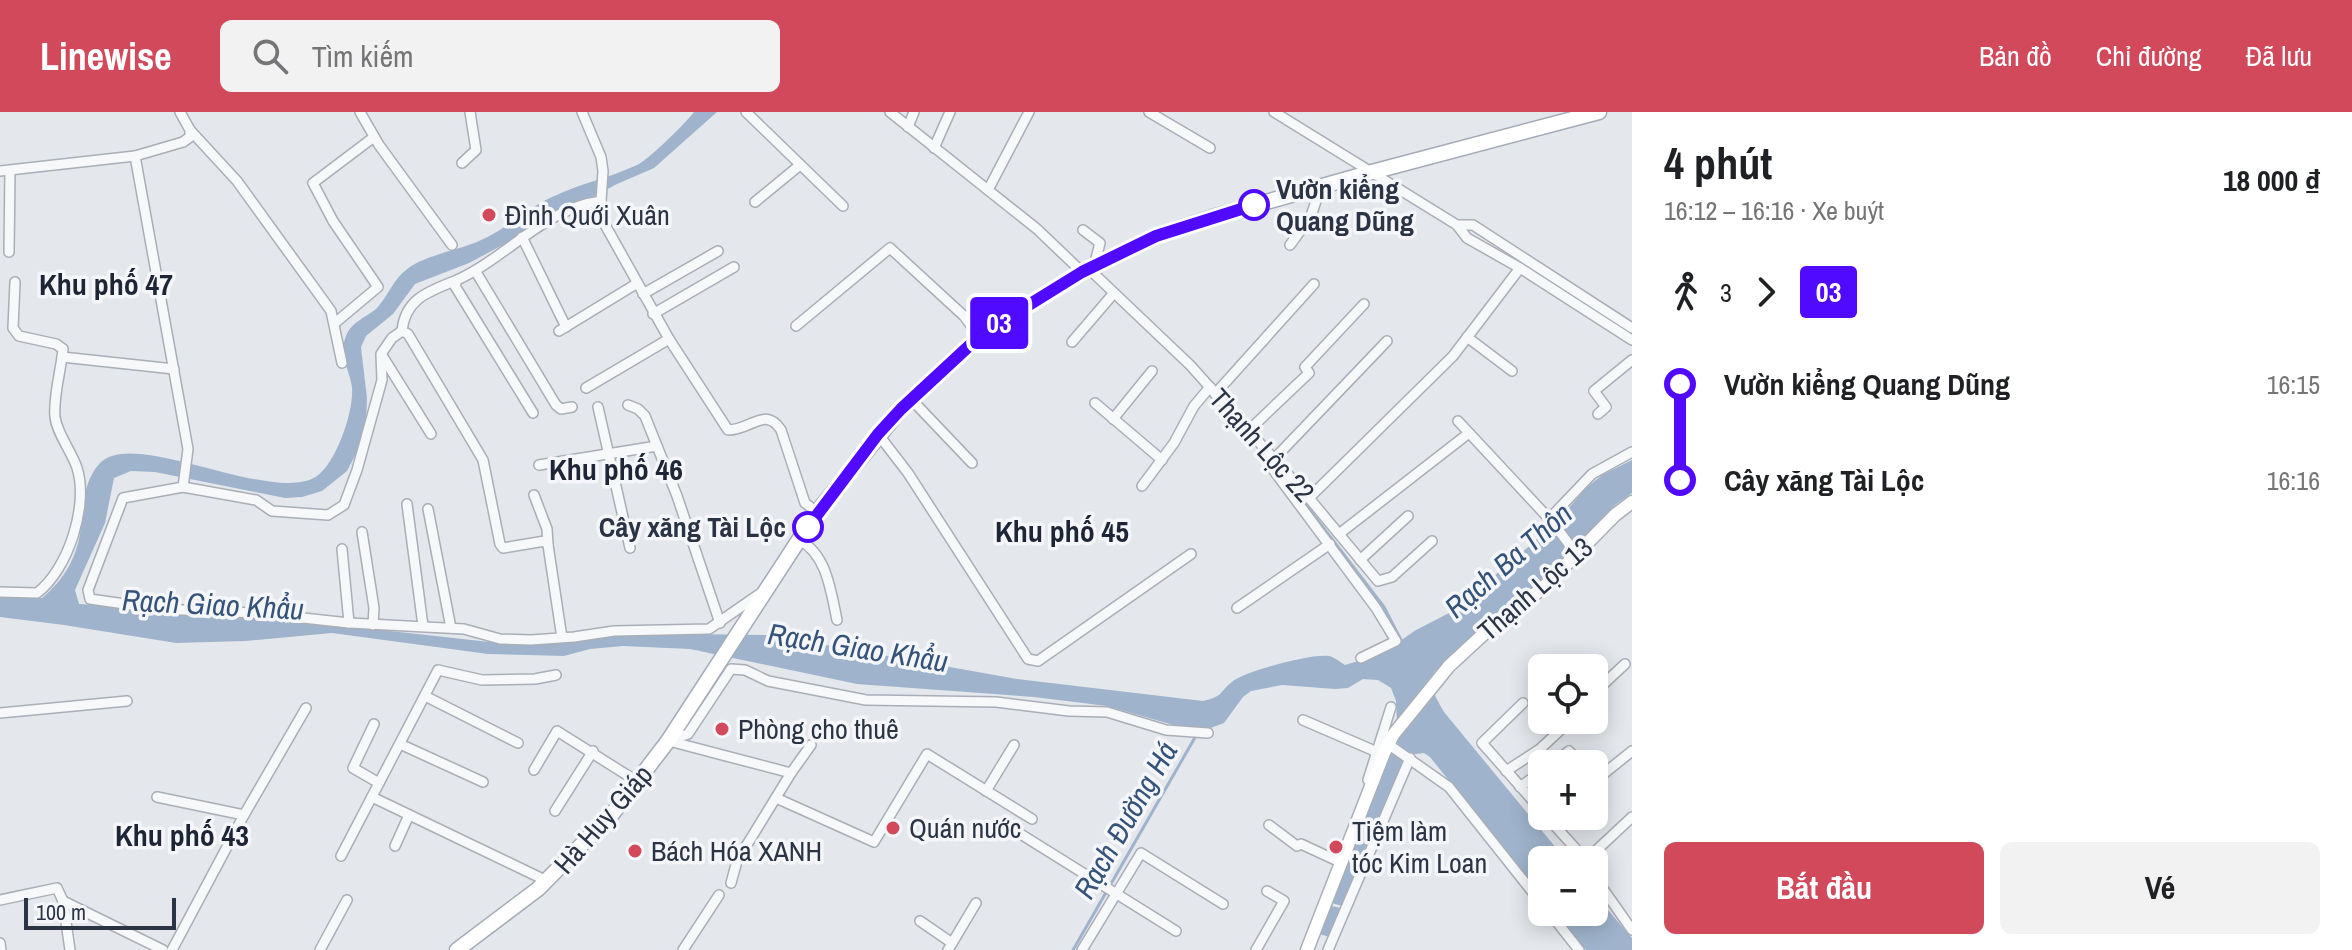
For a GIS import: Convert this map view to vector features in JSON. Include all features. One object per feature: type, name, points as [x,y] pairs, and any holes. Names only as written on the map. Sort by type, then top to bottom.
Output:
[{"type":"main road","points":[[760,597],[817,512],[878,434],[911,399],[979,336],[1088,269],[1156,236],[1321,186],[1599,112]]},
{"type":"main road","name":"Hà Huy Giáp","points":[[457,950],[518,907],[601,827],[668,741],[760,597]]},
{"type":"street","points":[[180,112],[190,130],[237,181],[331,311],[342,363]]},
{"type":"street","points":[[360,112],[374,137],[452,245]]},
{"type":"street","points":[[462,163],[476,150],[470,112]]},
{"type":"street","points":[[582,112],[601,157],[604,223],[653,314],[728,430],[774,419],[781,430],[805,503],[817,512]]},
{"type":"street","points":[[746,112],[843,206]]},
{"type":"street","name":"Thạnh Lộc 22","points":[[890,112],[1088,269],[1213,390],[1330,544],[1396,641],[1361,658]]},
{"type":"street","points":[[908,127],[914,112]]},
{"type":"street","points":[[934,148],[950,112]]},
{"type":"street","points":[[988,190],[1029,112]]},
{"type":"street","points":[[1149,112],[1210,148]]},
{"type":"street","points":[[1274,112],[1457,225],[1467,238],[1632,340]]},
{"type":"street","points":[[9,252],[5,171],[135,156],[183,142],[190,137],[190,130]]},
{"type":"street","points":[[335,323],[378,287],[333,221],[313,183],[374,137]]},
{"type":"street","points":[[135,156],[188,449],[183,485]]},
{"type":"street","points":[[755,202],[800,165]]},
{"type":"street","points":[[1290,245],[1311,216],[1321,186]]},
{"type":"street","points":[[601,198],[571,209],[522,237],[476,272],[428,292],[412,304],[404,314],[402,331],[392,338],[381,354],[382,380],[344,505],[328,515],[272,511],[256,500],[183,485],[123,498],[88,590],[90,599],[160,609],[464,629],[500,639],[562,638],[614,631],[709,629],[760,597]]},
{"type":"street","points":[[1457,225],[1473,225],[1632,328]]},
{"type":"street","points":[[1083,230],[1100,243],[1088,269]]},
{"type":"street","points":[[522,237],[562,329],[636,284]]},
{"type":"street","points":[[796,326],[890,248],[964,316],[979,336]]},
{"type":"street","points":[[643,294],[718,251]]},
{"type":"street","points":[[653,314],[734,267]]},
{"type":"street","points":[[1309,498],[1453,356],[1520,268]]},
{"type":"street","points":[[476,272],[556,405],[561,409],[572,407]]},
{"type":"street","points":[[457,280],[455,286],[533,413]]},
{"type":"street","points":[[0,592],[37,593],[57,572],[69,550],[80,486],[77,466],[63,434],[57,428],[54,414],[62,357],[60,345],[19,336],[13,328],[15,282]]},
{"type":"street","points":[[1142,486],[1162,460],[1194,406],[1314,284]]},
{"type":"street","points":[[1072,342],[1114,293]]},
{"type":"street","points":[[1247,432],[1309,373],[1305,367],[1364,304]]},
{"type":"street","points":[[402,331],[408,334],[483,460],[500,544],[503,548],[545,541],[548,545]]},
{"type":"street","points":[[1467,337],[1512,371]]},
{"type":"street","points":[[586,388],[669,339]]},
{"type":"street","points":[[1273,460],[1387,341]]},
{"type":"street","points":[[381,354],[431,434]]},
{"type":"street","points":[[62,357],[174,369]]},
{"type":"street","points":[[1598,414],[1606,406],[1594,391],[1632,360]]},
{"type":"street","points":[[1113,419],[1152,371]]},
{"type":"street","points":[[911,399],[972,463]]},
{"type":"street","points":[[1095,403],[1162,460]]},
{"type":"street","points":[[628,405],[645,416],[720,623]]},
{"type":"street","points":[[598,407],[630,548]]},
{"type":"street","points":[[1458,421],[1551,522],[1576,554]]},
{"type":"street","name":"Thạnh Lộc 22","points":[[1247,432],[1309,498],[1378,581],[1384,581],[1432,541]]},
{"type":"street","points":[[1339,534],[1469,433]]},
{"type":"street","points":[[878,434],[932,509],[1028,659],[1038,661],[1191,554]]},
{"type":"street","points":[[539,465],[657,446]]},
{"type":"street","points":[[1551,522],[1592,474],[1632,452]]},
{"type":"street","points":[[534,495],[547,529],[562,638]]},
{"type":"street","name":"Thạnh Lộc 13","points":[[1391,740],[1439,677],[1501,618],[1542,589],[1615,515],[1632,502]]},
{"type":"street","points":[[407,504],[423,626]]},
{"type":"street","points":[[428,509],[451,628]]},
{"type":"street","points":[[1360,560],[1408,516]]},
{"type":"street","points":[[362,532],[374,608],[373,625]]},
{"type":"street","points":[[799,540],[812,547],[825,571],[837,620]]},
{"type":"street","points":[[1237,608],[1330,544]]},
{"type":"street","points":[[342,549],[349,623]]},
{"type":"street","points":[[1608,680],[1625,664]]},
{"type":"street","points":[[668,741],[688,734],[731,669],[768,681],[866,700],[996,702],[1069,711],[1107,712],[1166,730],[1208,733]]},
{"type":"street","points":[[341,856],[438,670],[460,677],[493,681],[556,675]]},
{"type":"street","points":[[425,696],[518,743]]},
{"type":"street","points":[[0,713],[127,701]]},
{"type":"street","points":[[1523,703],[1482,743],[1528,796]]},
{"type":"street","points":[[1366,798],[1364,792],[1391,707]]},
{"type":"street","points":[[172,950],[244,815],[306,708]]},
{"type":"street","points":[[1303,720],[1377,752]]},
{"type":"street","points":[[374,724],[353,768],[379,783]]},
{"type":"street","points":[[534,770],[557,731],[638,782]]},
{"type":"street","points":[[1506,771],[1540,749],[1556,734]]},
{"type":"street","points":[[1307,950],[1391,740],[1449,787],[1528,886]]},
{"type":"street","points":[[668,741],[791,773]]},
{"type":"street","points":[[400,744],[483,782]]},
{"type":"street","points":[[731,883],[737,861],[811,745]]},
{"type":"street","points":[[986,791],[1014,745]]},
{"type":"street","points":[[555,811],[593,751]]},
{"type":"street","points":[[1608,770],[1632,751]]},
{"type":"street","points":[[776,798],[874,842],[927,754],[1032,819]]},
{"type":"street","points":[[1328,950],[1410,758]]},
{"type":"street","points":[[1520,787],[1528,781]]},
{"type":"street","points":[[157,797],[244,815]]},
{"type":"street","points":[[372,797],[547,881]]},
{"type":"street","points":[[395,846],[409,815]]},
{"type":"street","points":[[1600,846],[1632,817]]},
{"type":"street","points":[[1269,825],[1297,846],[1301,844],[1342,863]]},
{"type":"street","points":[[1559,830],[1574,846]]},
{"type":"street","points":[[1019,833],[1176,931]]},
{"type":"street","points":[[1082,950],[1109,889],[1141,853],[1223,904]]},
{"type":"street","points":[[0,900],[57,888],[63,901],[70,950]]},
{"type":"street","points":[[1256,950],[1284,901],[1267,891]]},
{"type":"street","points":[[683,950],[719,895]]},
{"type":"street","points":[[1608,896],[1632,930]]},
{"type":"street","points":[[320,950],[347,900]]},
{"type":"street","points":[[63,901],[163,950]]},
{"type":"street","points":[[920,921],[950,946],[976,903]]},
{"type":"street","points":[[1560,926],[1579,950]]},
{"type":"street","points":[[0,943],[1,950]]},
{"type":"water","points":[[694,112],[717,112],[654,168],[617,184],[469,263],[415,284],[393,314],[366,336],[361,347],[367,398],[366,424],[359,448],[347,471],[322,491],[285,498],[155,472],[131,471],[114,478],[105,523],[75,590],[79,604],[300,617],[363,628],[517,645],[559,643],[600,633],[770,635],[1017,679],[1203,701],[1218,696],[1240,677],[1280,664],[1321,656],[1331,657],[1345,665],[1381,654],[1416,630],[1453,611],[1527,548],[1585,489],[1602,475],[1632,460],[1632,493],[1615,505],[1548,576],[1482,628],[1434,672],[1434,693],[1444,712],[1528,814],[1528,830],[1541,830],[1554,846],[1528,846],[1528,879],[1430,757],[1424,753],[1408,755],[1398,747],[1396,701],[1391,688],[1378,680],[1363,679],[1348,688],[1282,685],[1251,691],[1224,723],[1208,729],[1191,730],[1107,706],[1034,697],[857,684],[690,649],[623,646],[590,649],[564,656],[488,654],[332,633],[245,641],[176,643],[0,617],[0,598],[42,598],[64,575],[77,547],[85,493],[91,477],[100,463],[117,454],[172,459],[269,482],[296,483],[317,476],[337,449],[350,410],[352,388],[343,350],[348,331],[377,308],[401,274],[421,261],[489,236],[552,197],[637,165]]},
{"type":"water","points":[[1391,750],[1406,760],[1342,906],[1332,903]]},
{"type":"water","points":[[1331,906],[1341,908],[1330,937],[1319,934]]},
{"type":"water","points":[[1608,910],[1632,938],[1632,950],[1586,950],[1566,926],[1608,926]]},
{"type":"waterway","points":[[1286,479],[1384,607],[1402,642]]},
{"type":"waterway","name":"Rạch Đường Há","points":[[1073,950],[1197,734]]},
{"type":"bus line","name":"03","points":[[808,527],[878,434],[982,334],[1082,272],[1156,236],[1254,205]]},
{"type":"place","name":"Vườn kiểng Quang Dũng","points":[[1254,205]]},
{"type":"place","name":"Đình Quới Xuân","points":[[489,215]]},
{"type":"place","name":"Cây xăng Tài Lộc","points":[[808,527]]},
{"type":"place","name":"Phòng cho thuê","points":[[722,729]]},
{"type":"place","name":"Quán nước","points":[[893,828]]},
{"type":"place","name":"Tiệm làm tóc Kim Loan","points":[[1336,847]]},
{"type":"place","name":"Bách Hóa XANH","points":[[635,851]]},
{"type":"district","name":"Khu phố 47","points":[[106,284]]},
{"type":"district","name":"Khu phố 46","points":[[616,469]]},
{"type":"district","name":"Khu phố 45","points":[[1062,531]]},
{"type":"district","name":"Khu phố 43","points":[[182,835]]},
{"type":"water label","name":"Rạch Ba Thôn","points":[[1508,560]]},
{"type":"water label","name":"Rạch Giao Khẩu","points":[[213,604]]},
{"type":"water label","name":"Rạch Giao Khẩu","points":[[858,647]]}]
